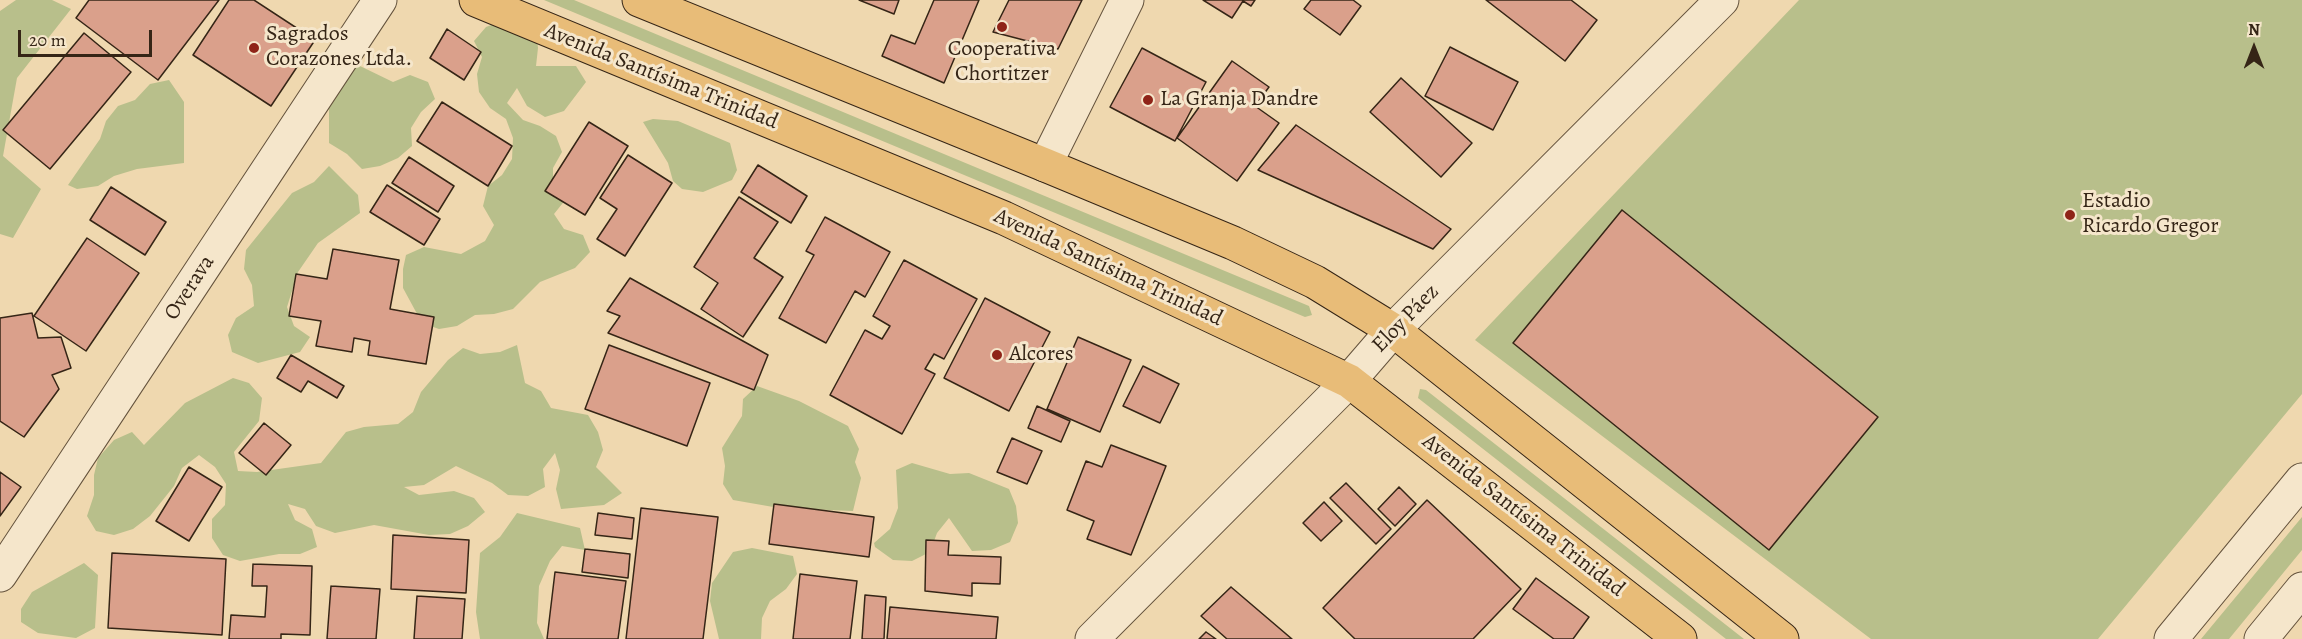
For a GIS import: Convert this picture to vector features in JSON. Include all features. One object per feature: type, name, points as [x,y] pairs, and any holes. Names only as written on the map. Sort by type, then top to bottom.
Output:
[{"type":"main road","name":"Avenida Santísima Trinidad","points":[[476,0],[1004,218],[1349,381],[1680,639]]},
{"type":"main road","points":[[639,0],[1233,243],[1315,282],[1393,330],[1782,639]]},
{"type":"street","name":"Overava","points":[[0,575],[380,0]]},
{"type":"street","points":[[1045,165],[1127,0]]},
{"type":"street","name":"Eloy Páez","points":[[1092,639],[1349,381],[1393,330],[1722,0]]},
{"type":"street","points":[[2171,639],[2302,480]]},
{"type":"street","points":[[2261,639],[2302,589]]},
{"type":"green space","points":[[16,0],[52,0],[71,9],[17,78],[3,156],[41,189],[13,238],[0,234],[0,11]]},
{"type":"green space","points":[[544,0],[574,0],[1309,306],[1312,315],[1305,317]]},
{"type":"green space","points":[[1799,0],[2302,0],[2302,394],[2098,639],[1871,639],[1475,340]]},
{"type":"green space","points":[[502,21],[536,31],[538,48],[536,66],[576,66],[586,82],[564,111],[545,117],[527,106],[517,88],[507,103],[523,120],[540,126],[556,136],[562,152],[553,168],[553,186],[566,199],[554,214],[564,229],[583,235],[590,252],[575,268],[540,282],[513,309],[494,314],[475,315],[457,326],[439,329],[422,323],[403,288],[403,269],[406,255],[424,247],[461,254],[485,241],[494,225],[483,206],[488,186],[502,175],[512,159],[513,138],[506,119],[490,108],[479,92],[477,74],[482,57],[474,41],[486,27]]},
{"type":"green space","points":[[360,66],[393,82],[410,75],[428,82],[435,99],[421,112],[411,128],[412,146],[398,158],[380,166],[362,169],[347,154],[329,143],[329,103],[339,67]]},
{"type":"green space","points":[[169,80],[184,102],[184,163],[137,169],[114,176],[98,186],[77,189],[68,185],[100,139],[106,121],[118,106],[135,100],[150,84]]},
{"type":"green space","points":[[653,119],[678,121],[730,143],[737,170],[732,180],[703,192],[682,189],[673,181],[668,163],[643,122]]},
{"type":"green space","points":[[329,166],[358,195],[360,213],[318,243],[298,272],[287,307],[294,326],[310,337],[300,352],[258,363],[232,352],[228,335],[236,318],[254,306],[252,285],[244,269],[246,250],[292,193],[314,182]]},
{"type":"green space","points":[[517,345],[525,383],[541,391],[551,408],[588,415],[598,432],[603,450],[596,467],[622,493],[604,505],[561,509],[556,489],[560,470],[555,453],[543,469],[545,487],[528,496],[508,495],[492,483],[456,466],[424,485],[404,487],[419,495],[454,491],[474,498],[485,512],[468,526],[450,534],[429,535],[374,525],[335,533],[316,526],[305,509],[288,504],[295,520],[312,529],[317,547],[300,554],[279,554],[240,561],[223,555],[212,538],[212,519],[225,505],[226,484],[215,467],[199,455],[182,468],[174,486],[150,516],[133,529],[114,535],[96,531],[87,516],[94,495],[94,475],[98,458],[114,440],[132,432],[144,445],[185,403],[233,378],[249,383],[262,398],[259,421],[234,452],[238,471],[257,472],[321,463],[346,432],[364,427],[398,424],[413,412],[421,392],[448,360],[463,348],[480,354],[500,352]]},
{"type":"green space","points":[[757,386],[799,401],[848,426],[859,449],[855,462],[861,478],[853,511],[779,508],[733,500],[723,484],[725,466],[722,448],[742,416],[743,399]]},
{"type":"green space","points":[[1420,389],[1426,390],[1744,639],[1726,639],[1418,398]]},
{"type":"green space","points":[[912,463],[950,474],[969,473],[1009,489],[1016,506],[1018,523],[1010,542],[991,550],[972,551],[949,518],[937,533],[930,552],[912,561],[893,560],[875,547],[874,543],[890,529],[898,508],[896,470]]},
{"type":"green space","points":[[517,513],[580,528],[585,550],[562,546],[550,561],[539,586],[537,623],[544,639],[480,639],[476,612],[480,553],[500,537]]},
{"type":"green space","points":[[2302,517],[2302,550],[2229,639],[2201,639]]},
{"type":"green space","points":[[752,548],[793,556],[797,574],[786,589],[770,601],[762,618],[761,639],[719,639],[710,601],[712,583],[733,552]]},
{"type":"green space","points":[[84,563],[98,575],[95,628],[76,638],[38,633],[21,622],[21,609],[32,592]]},
{"type":"building","points":[[89,0],[219,0],[158,80],[76,18]]},
{"type":"building","name":"Sagrados Corazones Ltda.","points":[[229,0],[254,0],[315,40],[271,106],[193,55]]},
{"type":"building","points":[[859,0],[899,0],[894,14]]},
{"type":"building","points":[[934,0],[979,0],[944,83],[882,56],[891,35],[915,44]]},
{"type":"building","points":[[1009,0],[1082,0],[1058,49],[993,32]]},
{"type":"building","points":[[1203,0],[1255,0],[1251,6],[1243,1],[1232,18]]},
{"type":"building","points":[[1311,0],[1353,0],[1361,6],[1340,35],[1304,9]]},
{"type":"building","points":[[1486,0],[1571,0],[1597,20],[1565,61]]},
{"type":"building","points":[[447,29],[481,52],[464,80],[430,58]]},
{"type":"building","points":[[84,33],[131,72],[50,169],[3,130]]},
{"type":"building","points":[[1450,47],[1518,82],[1493,130],[1425,96]]},
{"type":"building","points":[[1142,48],[1206,82],[1175,141],[1110,107]]},
{"type":"building","points":[[1232,61],[1269,87],[1255,106],[1279,123],[1237,181],[1177,138]]},
{"type":"building","points":[[1401,78],[1472,143],[1441,177],[1370,112]]},
{"type":"building","points":[[442,102],[512,146],[488,186],[417,141]]},
{"type":"building","points":[[589,122],[628,146],[585,215],[545,191]]},
{"type":"building","points":[[1296,125],[1451,229],[1433,249],[1258,170]]},
{"type":"building","points":[[628,155],[672,183],[625,256],[597,239],[617,209],[600,198]]},
{"type":"building","points":[[409,157],[454,186],[438,212],[392,183]]},
{"type":"building","points":[[758,165],[807,196],[791,223],[741,192]]},
{"type":"building","points":[[387,185],[440,219],[424,245],[370,212]]},
{"type":"building","points":[[111,187],[166,222],[145,255],[90,220]]},
{"type":"building","points":[[739,197],[778,222],[754,258],[783,277],[743,337],[701,309],[718,283],[694,267]]},
{"type":"building","points":[[1622,210],[1878,417],[1769,550],[1513,343]]},
{"type":"building","points":[[825,217],[890,252],[865,297],[855,291],[826,343],[779,318],[814,255],[806,251]]},
{"type":"building","points":[[87,238],[139,273],[86,351],[34,316]]},
{"type":"building","points":[[333,249],[399,260],[390,309],[434,317],[426,364],[368,355],[370,341],[354,338],[352,352],[316,346],[321,321],[289,316],[296,274],[327,279]]},
{"type":"building","points":[[904,260],[977,299],[944,359],[934,354],[925,369],[935,374],[902,434],[830,395],[865,330],[882,339],[890,326],[873,316]]},
{"type":"building","points":[[630,278],[768,355],[754,390],[608,333],[620,316],[607,311]]},
{"type":"building","name":"Alcores","points":[[985,298],[1050,332],[1009,411],[944,378]]},
{"type":"building","points":[[32,313],[38,338],[61,337],[71,368],[52,375],[59,389],[24,437],[0,421],[0,318]]},
{"type":"building","points":[[1078,337],[1131,360],[1100,432],[1047,409]]},
{"type":"building","points":[[609,345],[710,383],[687,446],[585,409]]},
{"type":"building","points":[[291,355],[344,386],[337,398],[308,381],[301,392],[277,378]]},
{"type":"building","points":[[1143,366],[1179,384],[1160,423],[1123,406]]},
{"type":"building","points":[[1037,406],[1070,421],[1061,442],[1028,428]]},
{"type":"building","points":[[264,423],[291,445],[266,475],[239,453]]},
{"type":"building","points":[[1012,438],[1042,451],[1027,484],[997,472]]},
{"type":"building","points":[[1111,445],[1166,466],[1131,555],[1087,539],[1094,521],[1067,510],[1086,461],[1102,467]]},
{"type":"building","points":[[189,467],[222,487],[189,541],[156,521]]},
{"type":"building","points":[[0,472],[21,487],[0,516]]},
{"type":"building","points":[[1346,483],[1391,529],[1376,544],[1330,498]]},
{"type":"building","points":[[1399,487],[1416,504],[1395,526],[1378,509]]},
{"type":"building","points":[[1427,500],[1521,589],[1473,639],[1355,639],[1323,608]]},
{"type":"building","points":[[1324,502],[1342,521],[1321,541],[1303,523]]},
{"type":"building","points":[[774,504],[874,517],[869,557],[769,544]]},
{"type":"building","points":[[641,508],[718,517],[703,639],[626,639]]},
{"type":"building","points":[[598,513],[634,518],[632,539],[595,535]]},
{"type":"building","points":[[393,535],[469,540],[466,593],[391,589]]},
{"type":"building","points":[[926,540],[949,541],[948,555],[1001,557],[1000,584],[972,583],[972,596],[925,591]]},
{"type":"building","points":[[585,549],[630,554],[628,578],[582,572]]},
{"type":"building","points":[[112,553],[226,559],[222,635],[108,628]]},
{"type":"building","points":[[253,564],[312,566],[310,635],[281,634],[281,639],[229,639],[231,615],[265,617],[267,586],[252,586]]},
{"type":"building","points":[[555,572],[626,581],[618,639],[547,639]]},
{"type":"building","points":[[800,574],[857,581],[850,639],[793,639]]},
{"type":"building","points":[[1536,578],[1589,617],[1573,639],[1554,639],[1513,609]]},
{"type":"building","points":[[331,586],[380,589],[376,639],[327,639]]},
{"type":"building","points":[[1231,587],[1292,639],[1227,639],[1201,616]]},
{"type":"building","points":[[865,595],[886,597],[884,639],[862,639]]},
{"type":"building","points":[[417,596],[465,599],[462,639],[414,639]]},
{"type":"building","points":[[890,607],[998,617],[996,639],[887,639]]},
{"type":"building","points":[[1206,632],[1216,639],[1199,639]]},
{"type":"place","name":"Cooperativa Chortitzer","points":[[1002,27]]},
{"type":"place","name":"Sagrados Corazones Ltda.","points":[[254,48]]},
{"type":"place","name":"La Granja Dandre","points":[[1148,100]]},
{"type":"place","name":"Estadio Ricardo Gregor","points":[[2070,215]]},
{"type":"place","name":"Alcores","points":[[997,355]]}]
